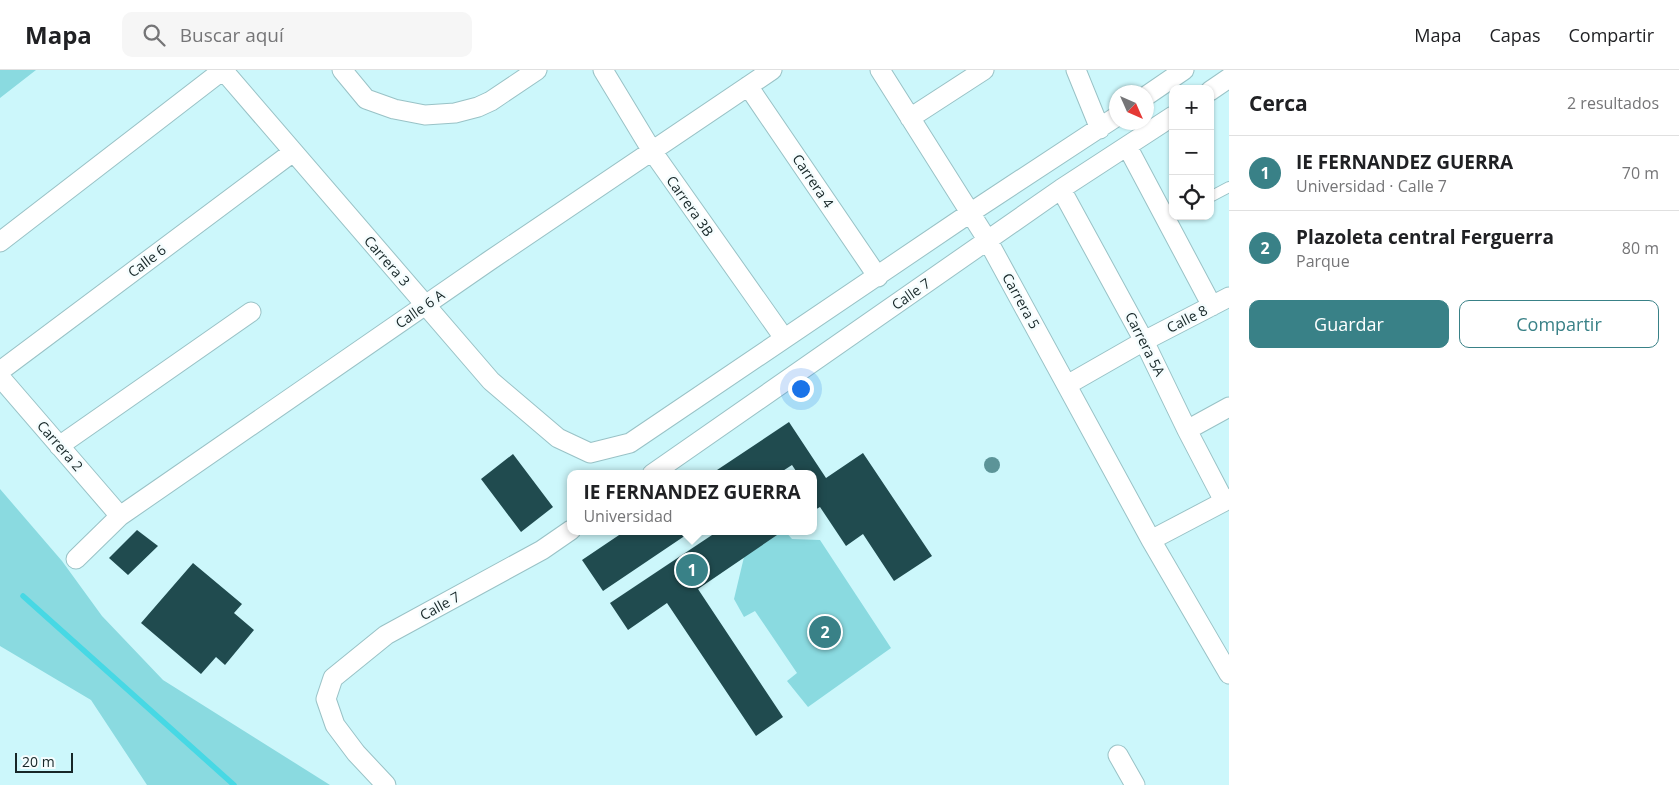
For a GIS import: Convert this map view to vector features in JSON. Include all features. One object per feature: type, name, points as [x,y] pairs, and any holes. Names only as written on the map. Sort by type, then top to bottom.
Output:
[{"type":"street","points":[[0,242],[223,70]]},
{"type":"street","name":"Carrera 3","points":[[223,70],[491,381],[558,438],[590,453],[630,443],[784,338]]},
{"type":"street","points":[[342,70],[366,99],[394,109],[425,115],[454,113],[478,107],[491,101],[536,70]]},
{"type":"street","name":"Carrera 3B","points":[[603,70],[652,151],[784,338]]},
{"type":"street","name":"Calle 6 A","points":[[76,559],[120,516],[425,305],[772,70]]},
{"type":"street","name":"Carrera 5","points":[[880,70],[988,241],[1151,540],[1229,674]]},
{"type":"street","points":[[910,118],[984,70]]},
{"type":"street","points":[[1076,70],[1100,129]]},
{"type":"street","points":[[1154,91],[1184,70]]},
{"type":"street","points":[[1214,88],[1229,78]]},
{"type":"street","name":"Carrera 4","points":[[748,86],[878,277]]},
{"type":"street","name":"Calle 7","points":[[658,470],[1062,188],[1169,119]]},
{"type":"street","points":[[784,338],[1109,122]]},
{"type":"street","points":[[1127,146],[1169,216]]},
{"type":"street","name":"Calle 6","points":[[0,371],[293,152]]},
{"type":"street","name":"Carrera 5A","points":[[1062,188],[1144,341],[1187,430],[1226,500]]},
{"type":"street","points":[[1172,220],[1221,302]]},
{"type":"street","name":"Calle 8","points":[[1067,385],[1144,341],[1221,302]]},
{"type":"street","points":[[59,446],[251,312]]},
{"type":"street","name":"Carrera 2","points":[[0,377],[120,516]]},
{"type":"street","points":[[1187,430],[1229,407]]},
{"type":"street","points":[[1151,540],[1226,500]]},
{"type":"street","name":"Calle 7","points":[[386,785],[356,753],[335,725],[326,699],[333,678],[386,635],[542,550],[567,533]]},
{"type":"street","points":[[1118,755],[1136,785]]},
{"type":"lane","points":[[1214,195],[1229,186]]},
{"type":"shaded area","points":[[0,70],[36,70],[0,98]]},
{"type":"shaded area","points":[[0,489],[62,561],[102,616],[163,680],[330,785],[147,785],[91,700],[0,646]]},
{"type":"shaded area","points":[[777,535],[788,535],[792,539],[820,540],[891,648],[808,707],[787,681],[797,673],[755,611],[744,617],[734,599],[744,557]]},
{"type":"building","points":[[789,422],[826,478],[863,453],[932,556],[894,581],[863,534],[846,546],[820,507],[817,509],[817,470],[795,470],[792,465],[784,470],[717,470]]},
{"type":"building","points":[[513,454],[553,507],[521,532],[481,479]]},
{"type":"building","points":[[137,530],[158,546],[128,575],[109,558]]},
{"type":"building","points":[[619,535],[686,535],[603,591],[582,560]]},
{"type":"building","points":[[712,535],[777,535],[698,589],[783,717],[756,736],[667,603],[628,630],[610,603]]},
{"type":"building","points":[[193,563],[242,604],[234,613],[254,630],[225,665],[216,657],[201,674],[141,623]]},
{"type":"waterway","points":[[23,596],[234,785]]},
{"type":"place","name":"IE FERNANDEZ GUERRA","points":[[692,570]]},
{"type":"place","name":"Plazoleta central Ferguerra","points":[[825,632]]}]
